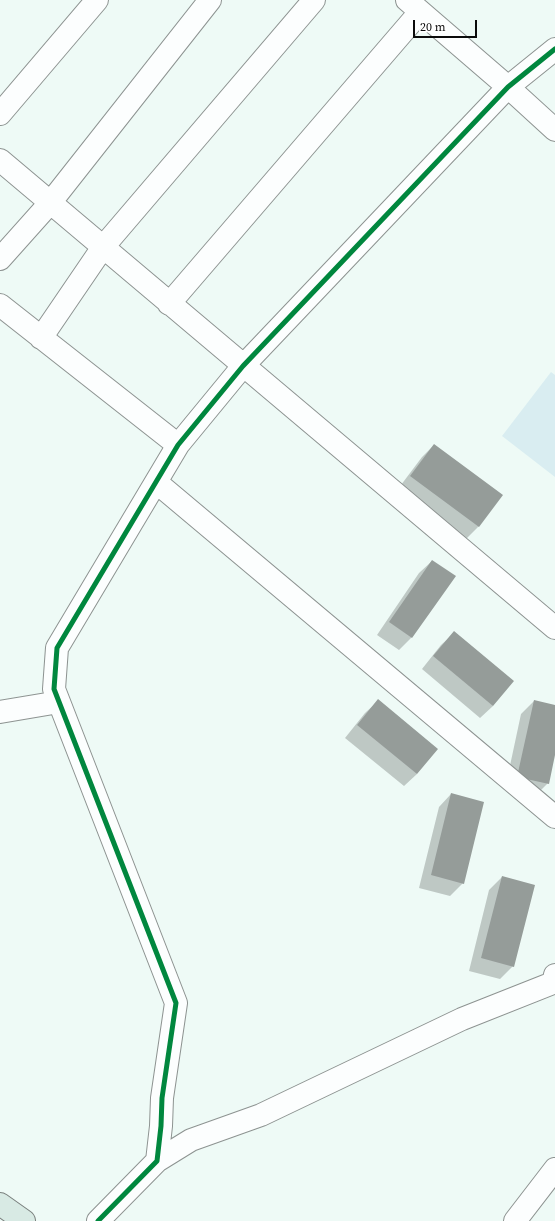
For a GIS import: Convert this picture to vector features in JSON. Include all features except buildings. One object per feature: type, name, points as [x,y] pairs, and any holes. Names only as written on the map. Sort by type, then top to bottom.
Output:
[{"type":"main road","points":[[0,1204],[24,1221]]},
{"type":"street","points":[[0,114],[97,0]]},
{"type":"street","points":[[0,259],[50,203],[210,0]]},
{"type":"street","points":[[41,338],[103,248],[314,0]]},
{"type":"street","points":[[169,304],[413,6],[508,87],[555,130]]},
{"type":"street","points":[[157,1161],[161,1126],[162,1098],[176,1002],[54,689],[57,648],[178,445],[243,366],[508,87],[555,49]]},
{"type":"street","points":[[0,160],[555,628]]},
{"type":"street","points":[[0,305],[178,445]]},
{"type":"street","points":[[156,482],[555,817]]},
{"type":"street","points":[[0,712],[59,702]]},
{"type":"street","points":[[98,1221],[157,1161],[191,1140],[261,1115],[462,1019],[553,983],[555,975]]},
{"type":"street","points":[[515,1221],[555,1169]]},
{"type":"shaded area","points":[[551,372],[555,375],[555,477],[502,436]]},
{"type":"cycle path","points":[[98,1221],[157,1161],[161,1126],[162,1098],[176,1003],[54,689],[57,648],[178,445],[243,366],[508,87],[555,49]]}]
